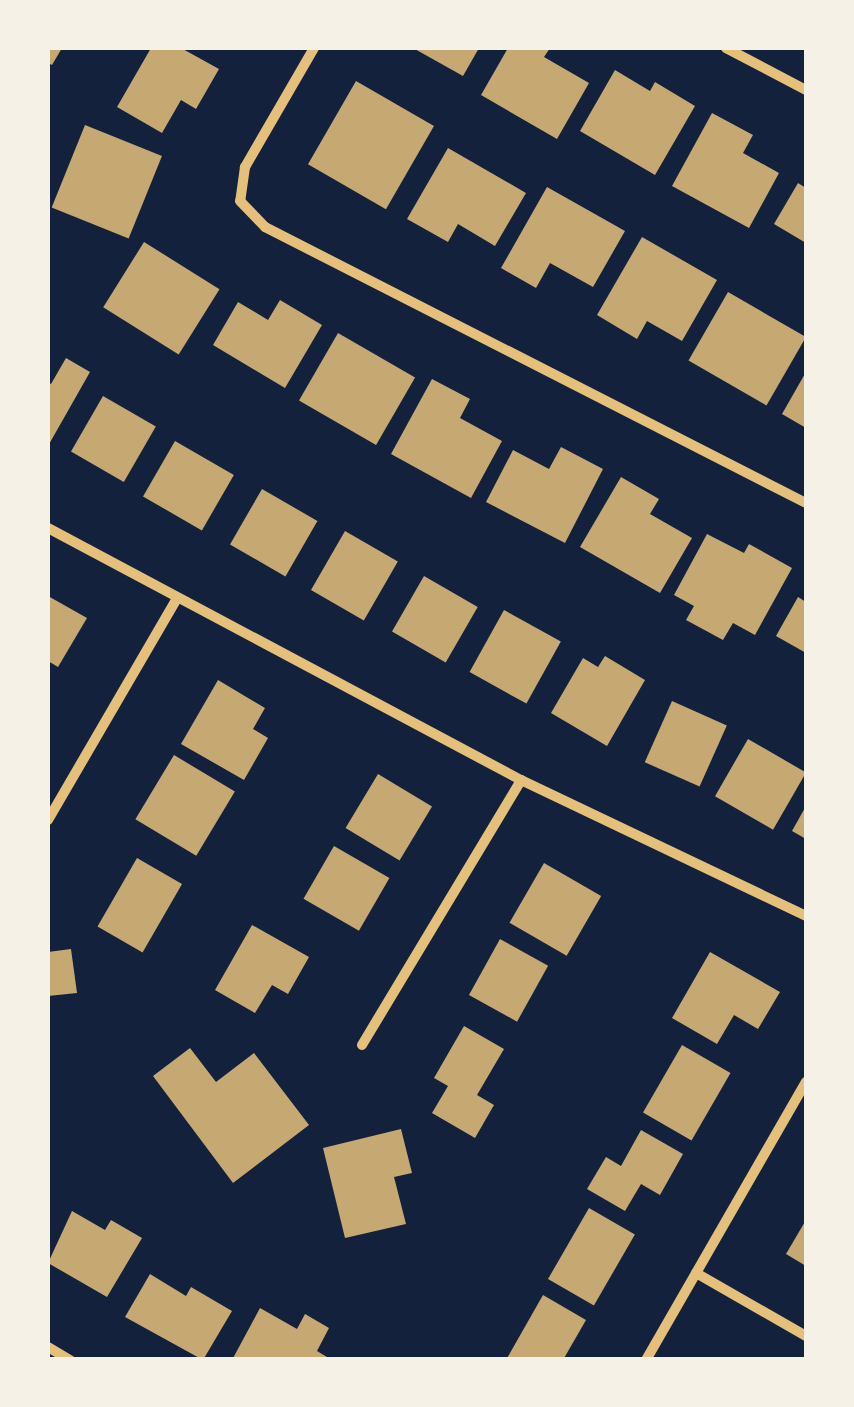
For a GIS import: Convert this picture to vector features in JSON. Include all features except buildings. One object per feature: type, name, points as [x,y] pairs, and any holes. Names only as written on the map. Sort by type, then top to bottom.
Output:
[{"type":"street","points":[[314,48],[245,167],[240,200],[265,227],[806,503]]},
{"type":"street","points":[[726,48],[806,90]]},
{"type":"street","points":[[48,528],[520,780],[806,916]]},
{"type":"street","points":[[48,820],[177,598]]},
{"type":"street","points":[[362,1046],[520,780]]},
{"type":"street","points":[[646,1360],[806,1082]]},
{"type":"street","points":[[696,1273],[806,1336]]},
{"type":"street","points":[[48,1347],[70,1360]]}]
